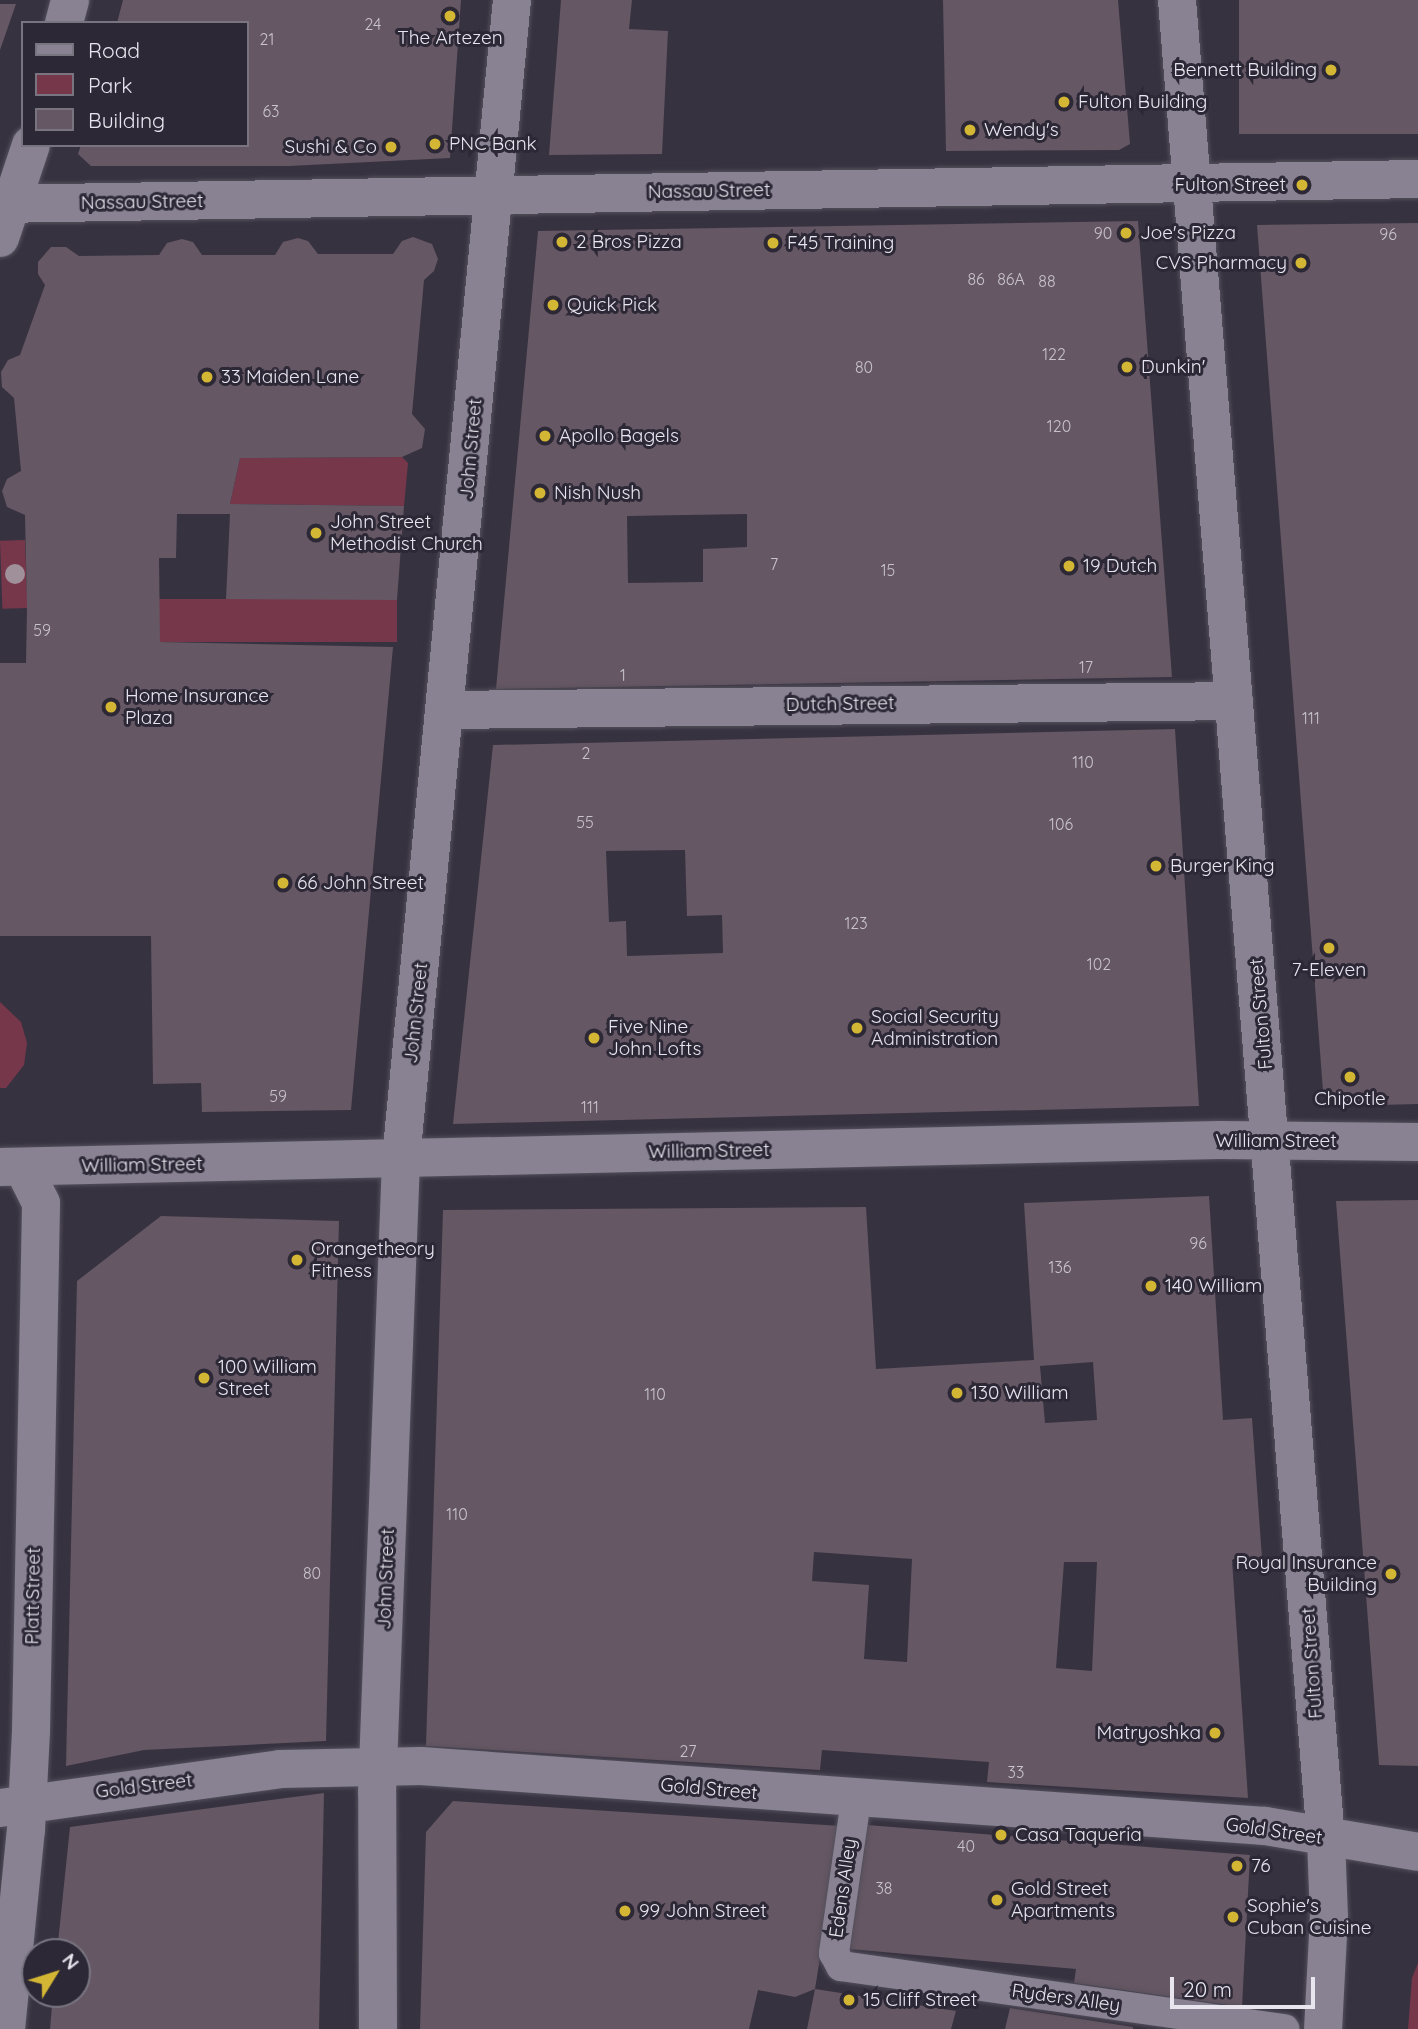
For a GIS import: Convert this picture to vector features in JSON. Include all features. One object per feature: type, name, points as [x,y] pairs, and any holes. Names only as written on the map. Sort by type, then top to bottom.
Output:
[{"type":"street","name":"John Street","points":[[378,2029],[378,1766],[401,1159],[496,195],[512,0]]},
{"type":"street","name":"Fulton Street","points":[[1177,0],[1272,1140],[1326,1839],[1329,1916],[1323,2029]]},
{"type":"street","points":[[4,216],[30,147]]},
{"type":"street","name":"Nassau Street","points":[[4,216],[496,195],[1418,179]]},
{"type":"street","name":"Dutch Street","points":[[446,710],[1234,701]]},
{"type":"street","name":"William Street","points":[[12,1167],[1272,1140],[1418,1142]]},
{"type":"street","name":"Platt Street","points":[[6,2029],[41,1203],[37,1187],[12,1167]]},
{"type":"street","name":"Gold Street","points":[[14,1805],[280,1769],[378,1766],[1265,1826],[1326,1839],[1418,1852]]},
{"type":"lane","name":"Edens Alley","points":[[847,1968],[835,1961],[834,1953],[856,1800]]},
{"type":"lane","name":"Ryders Alley","points":[[847,1968],[1285,2029]]},
{"type":"green space","points":[[402,457],[408,463],[404,506],[230,504],[240,458]]},
{"type":"green space","points":[[25,540],[27,608],[2,609],[0,541]]},
{"type":"green space","points":[[159,599],[397,599],[397,642],[159,642]]},
{"type":"green space","points":[[0,1002],[21,1022],[27,1043],[24,1065],[6,1088],[0,1088]]},
{"type":"green space","points":[[1418,1963],[1418,2029],[1408,2029],[1412,1978]]},
{"type":"building","points":[[123,0],[461,0],[450,158],[289,166],[91,166],[78,154],[80,147],[248,147],[248,21],[118,21]]},
{"type":"building","points":[[561,0],[632,0],[629,29],[668,31],[662,154],[549,155]]},
{"type":"building","name":"Fulton Building","points":[[943,0],[1118,0],[1130,144],[1119,150],[946,151]]},
{"type":"building","name":"Bennett Building","points":[[1239,0],[1418,0],[1418,134],[1239,134]]},
{"type":"building","points":[[0,4],[16,4],[0,50]]},
{"type":"building","points":[[1138,221],[1172,677],[496,689],[538,231]],"holes":[[[747,514],[747,547],[703,549],[703,582],[628,583],[627,516]]]},
{"type":"building","points":[[1418,223],[1418,1104],[1340,1106],[1326,1099],[1323,1091],[1257,225]]},
{"type":"building","points":[[413,237],[432,244],[438,259],[434,271],[424,280],[412,414],[425,429],[422,448],[402,457],[240,458],[230,504],[404,506],[397,600],[226,599],[230,514],[177,514],[176,558],[159,558],[160,642],[393,647],[351,1110],[202,1112],[201,1083],[153,1084],[151,936],[0,936],[0,663],[26,663],[27,608],[25,515],[7,507],[2,491],[7,479],[21,471],[14,398],[2,387],[1,372],[8,360],[20,355],[45,285],[38,274],[38,262],[51,247],[66,247],[79,256],[159,255],[167,243],[182,239],[193,242],[202,255],[275,255],[283,242],[298,238],[308,241],[318,254],[393,254],[402,241]]},
{"type":"building","points":[[1175,729],[1199,1106],[453,1124],[493,745]],"holes":[[[685,850],[687,916],[722,915],[723,953],[627,956],[626,921],[609,922],[606,851]]]},
{"type":"building","points":[[1209,1196],[1223,1420],[1252,1418],[1262,1558],[1232,1560],[1248,1798],[987,1782],[989,1762],[822,1750],[820,1770],[426,1746],[443,1210],[866,1207],[876,1369],[1034,1360],[1024,1203]],"holes":[[[1093,1362],[1097,1420],[1045,1423],[1040,1366]],[[814,1552],[912,1559],[907,1662],[864,1659],[869,1585],[812,1581]],[[1064,1562],[1097,1562],[1092,1671],[1056,1668]]]},
{"type":"building","name":"Royal Insurance Building","points":[[1418,1200],[1418,1766],[1379,1765],[1336,1201]]},
{"type":"building","name":"100 William Street","points":[[161,1216],[339,1221],[326,1741],[144,1750],[66,1766],[77,1281]]},
{"type":"building","points":[[324,1793],[319,2029],[50,2029],[52,2008],[91,2008],[91,1938],[58,1938],[70,1827]]},
{"type":"building","name":"99 John Street","points":[[453,1801],[841,1826],[815,1989],[795,1997],[758,1990],[749,2029],[420,2029],[426,1832]]},
{"type":"building","points":[[867,1825],[1250,1855],[1242,2007],[1074,1983],[1076,1969],[849,1949]]},
{"type":"building","name":"15 Cliff Street","points":[[815,1989],[956,2011],[951,2029],[807,2029]]},
{"type":"building","points":[[1010,2008],[1133,2027],[1133,2029],[1005,2029]]},
{"type":"place","name":"The Artezen","points":[[450,16]]},
{"type":"place","name":"Bennett Building","points":[[1331,70]]},
{"type":"place","name":"Fulton Building","points":[[1064,102]]},
{"type":"place","name":"Wendy's","points":[[970,130]]},
{"type":"place","name":"PNC Bank","points":[[435,144]]},
{"type":"place","name":"Sushi & Co","points":[[391,147]]},
{"type":"place","name":"Fulton Street","points":[[1302,185]]},
{"type":"place","name":"Joe's Pizza","points":[[1126,233]]},
{"type":"place","name":"2 Bros Pizza","points":[[562,242]]},
{"type":"place","name":"F45 Training","points":[[773,243]]},
{"type":"place","name":"CVS Pharmacy","points":[[1301,263]]},
{"type":"place","name":"Quick Pick","points":[[553,305]]},
{"type":"place","name":"Dunkin'","points":[[1127,367]]},
{"type":"place","name":"33 Maiden Lane","points":[[207,377]]},
{"type":"place","name":"Apollo Bagels","points":[[545,436]]},
{"type":"place","name":"Nish Nush","points":[[540,493]]},
{"type":"place","name":"John Street Methodist Church","points":[[316,533]]},
{"type":"place","name":"19 Dutch","points":[[1069,566]]},
{"type":"place","name":"Home Insurance Plaza","points":[[111,707]]},
{"type":"place","name":"Burger King","points":[[1156,866]]},
{"type":"place","name":"66 John Street","points":[[283,883]]},
{"type":"place","name":"7-Eleven","points":[[1329,948]]},
{"type":"place","name":"Social Security Administration","points":[[857,1028]]},
{"type":"place","name":"Five Nine John Lofts","points":[[594,1038]]},
{"type":"place","name":"Chipotle","points":[[1350,1077]]},
{"type":"place","name":"Orangetheory Fitness","points":[[297,1260]]},
{"type":"place","name":"140 William","points":[[1151,1286]]},
{"type":"place","name":"100 William Street","points":[[204,1378]]},
{"type":"place","name":"130 William","points":[[957,1393]]},
{"type":"place","name":"Royal Insurance Building","points":[[1391,1574]]},
{"type":"place","name":"Matryoshka","points":[[1215,1733]]},
{"type":"place","name":"Casa Taqueria","points":[[1001,1835]]},
{"type":"place","name":"76","points":[[1237,1866]]},
{"type":"place","name":"Gold Street Apartments","points":[[997,1900]]},
{"type":"place","name":"99 John Street","points":[[625,1911]]},
{"type":"place","name":"Sophie's Cuban Cuisine","points":[[1233,1917]]},
{"type":"place","name":"15 Cliff Street","points":[[849,2000]]}]
